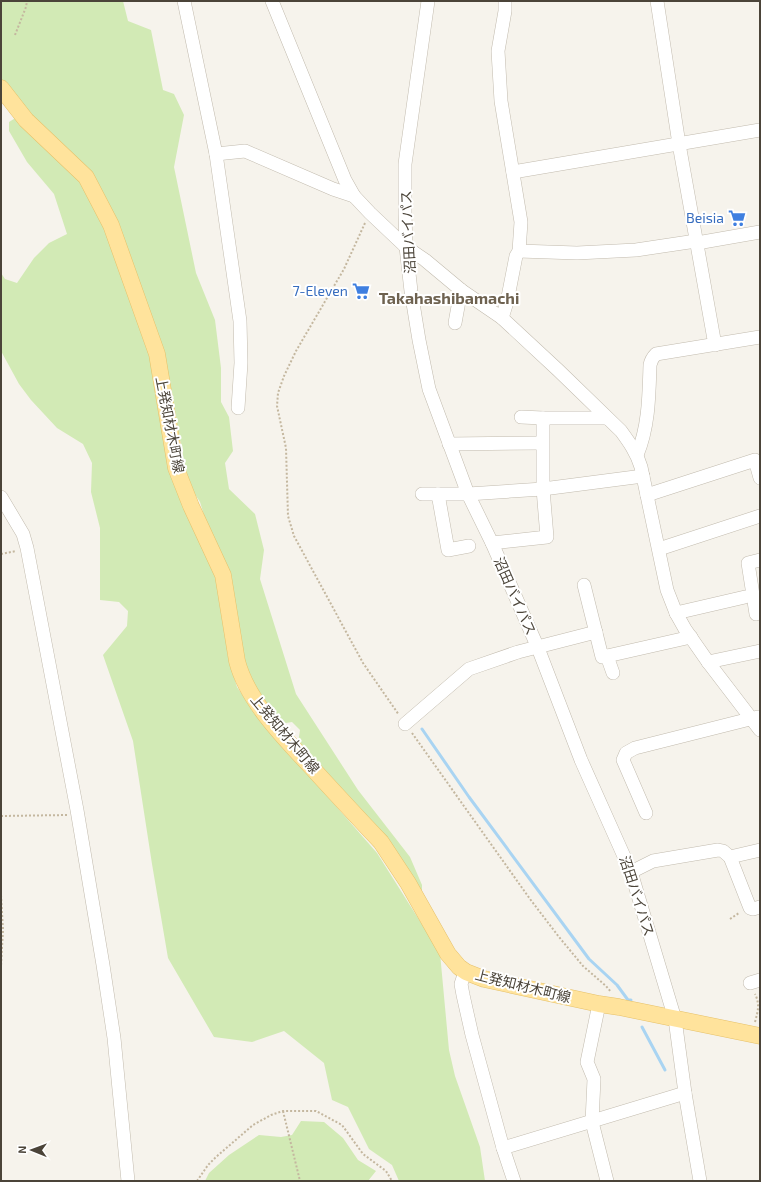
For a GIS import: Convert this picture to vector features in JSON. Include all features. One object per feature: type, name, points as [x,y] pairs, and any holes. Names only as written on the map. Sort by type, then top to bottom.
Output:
[{"type":"main road","name":"上発知材木町線","points":[[1,88],[26,120],[86,177],[111,225],[157,354],[176,468],[191,506],[223,574],[237,661],[240,672],[252,696],[288,741],[385,848],[408,883],[454,962],[466,972],[484,978],[599,1004],[756,1035]]},
{"type":"street","points":[[184,1],[216,154],[240,321],[241,363],[238,408]]},
{"type":"street","points":[[272,1],[345,180],[354,196],[406,247],[425,260],[462,290],[502,318],[621,431],[637,455],[643,476],[667,590],[676,613],[708,662],[757,722],[636,753],[626,753],[623,760],[646,813]]},
{"type":"street","name":"沼田バイパス","points":[[428,1],[405,164],[406,247],[411,291],[429,389],[468,494],[492,543],[538,648],[581,760],[631,872],[674,1019],[700,1181]]},
{"type":"street","points":[[502,318],[507,302],[516,256],[519,251],[521,222],[501,101],[498,51],[505,11],[505,1]]},
{"type":"street","points":[[656,1],[679,144],[715,345]]},
{"type":"street","points":[[513,172],[760,130]]},
{"type":"street","points":[[216,154],[245,151],[333,189],[354,196]]},
{"type":"street","points":[[519,251],[577,253],[636,250],[760,232]]},
{"type":"street","points":[[455,324],[462,290]]},
{"type":"street","points":[[637,455],[642,442],[649,408],[651,360],[656,354],[760,337]]},
{"type":"street","points":[[521,417],[606,418]]},
{"type":"street","points":[[492,543],[547,537],[543,489],[543,418]]},
{"type":"street","points":[[449,444],[542,443]]},
{"type":"street","points":[[647,495],[755,460],[760,478]]},
{"type":"street","points":[[422,494],[468,494],[543,489],[643,476]]},
{"type":"street","points":[[438,494],[448,550],[469,546]]},
{"type":"street","points":[[1,497],[23,534],[27,548],[77,810],[114,1038],[128,1181]]},
{"type":"street","points":[[659,549],[760,516]]},
{"type":"street","points":[[756,614],[748,563],[760,560]]},
{"type":"street","points":[[584,585],[602,657],[691,637]]},
{"type":"street","points":[[676,613],[745,597]]},
{"type":"street","points":[[405,724],[469,669],[518,652],[596,632]]},
{"type":"street","points":[[708,662],[760,651]]},
{"type":"street","points":[[607,656],[613,673]]},
{"type":"street","points":[[631,872],[653,861],[718,850],[723,851],[730,857],[750,908],[754,909],[760,907]]},
{"type":"street","points":[[730,857],[760,850]]},
{"type":"street","points":[[466,972],[463,978],[462,989],[472,1035],[503,1148],[514,1181]]},
{"type":"street","points":[[599,1004],[587,1062],[594,1079],[592,1122],[607,1181]]},
{"type":"street","points":[[503,1148],[685,1093]]},
{"type":"path","points":[[15,35],[27,1]]},
{"type":"path","points":[[370,213],[344,268],[296,351],[278,393],[277,406],[286,448],[288,516],[294,536],[363,663],[405,724],[530,899],[583,966],[606,986],[619,1007]]},
{"type":"path","points":[[1,554],[27,548]]},
{"type":"path","points":[[1,816],[70,815],[77,810]]},
{"type":"path","points":[[1,895],[3,930],[1,966]]},
{"type":"path","points":[[755,982],[759,1001],[756,1035]]},
{"type":"path","points":[[283,1111],[300,1181]]},
{"type":"path","points":[[197,1181],[208,1165],[245,1131],[262,1120],[283,1111],[316,1111],[342,1125],[363,1154],[386,1171],[392,1181]]},
{"type":"green space","points":[[1,1],[123,1],[128,21],[151,30],[163,90],[174,94],[184,115],[174,167],[196,273],[215,320],[221,368],[221,402],[229,417],[233,451],[225,463],[229,489],[255,514],[264,550],[260,579],[296,694],[358,790],[410,857],[422,885],[422,896],[298,743],[300,730],[292,722],[280,724],[266,707],[243,664],[208,528],[200,502],[187,482],[181,443],[115,222],[29,117],[1,79]]},
{"type":"green space","points":[[17,117],[81,180],[107,229],[151,357],[217,578],[222,601],[228,657],[237,687],[257,716],[377,853],[440,953],[449,1050],[455,1076],[480,1147],[485,1181],[399,1181],[392,1165],[369,1149],[348,1107],[332,1100],[324,1063],[284,1031],[252,1042],[214,1037],[168,958],[133,741],[103,655],[127,626],[128,611],[119,602],[100,600],[100,528],[91,492],[92,463],[83,444],[57,428],[31,400],[19,384],[1,351],[1,273],[5,279],[17,283],[34,258],[49,243],[67,234],[54,194],[27,162],[9,131],[9,122]]},
{"type":"green space","points":[[301,1121],[324,1122],[343,1138],[358,1160],[376,1171],[368,1181],[205,1181],[209,1173],[229,1155],[259,1135],[281,1137],[292,1135]]},
{"type":"waterway","points":[[422,729],[469,797],[589,959],[617,985],[628,1000],[631,1000]]},
{"type":"waterway","points":[[642,1027],[665,1070]]},
{"type":"place","name":"Beisia","points":[[737,218]]},
{"type":"place","name":"7-Eleven","points":[[361,291]]},
{"type":"district","name":"Takahashibamachi","points":[[449,298]]}]
